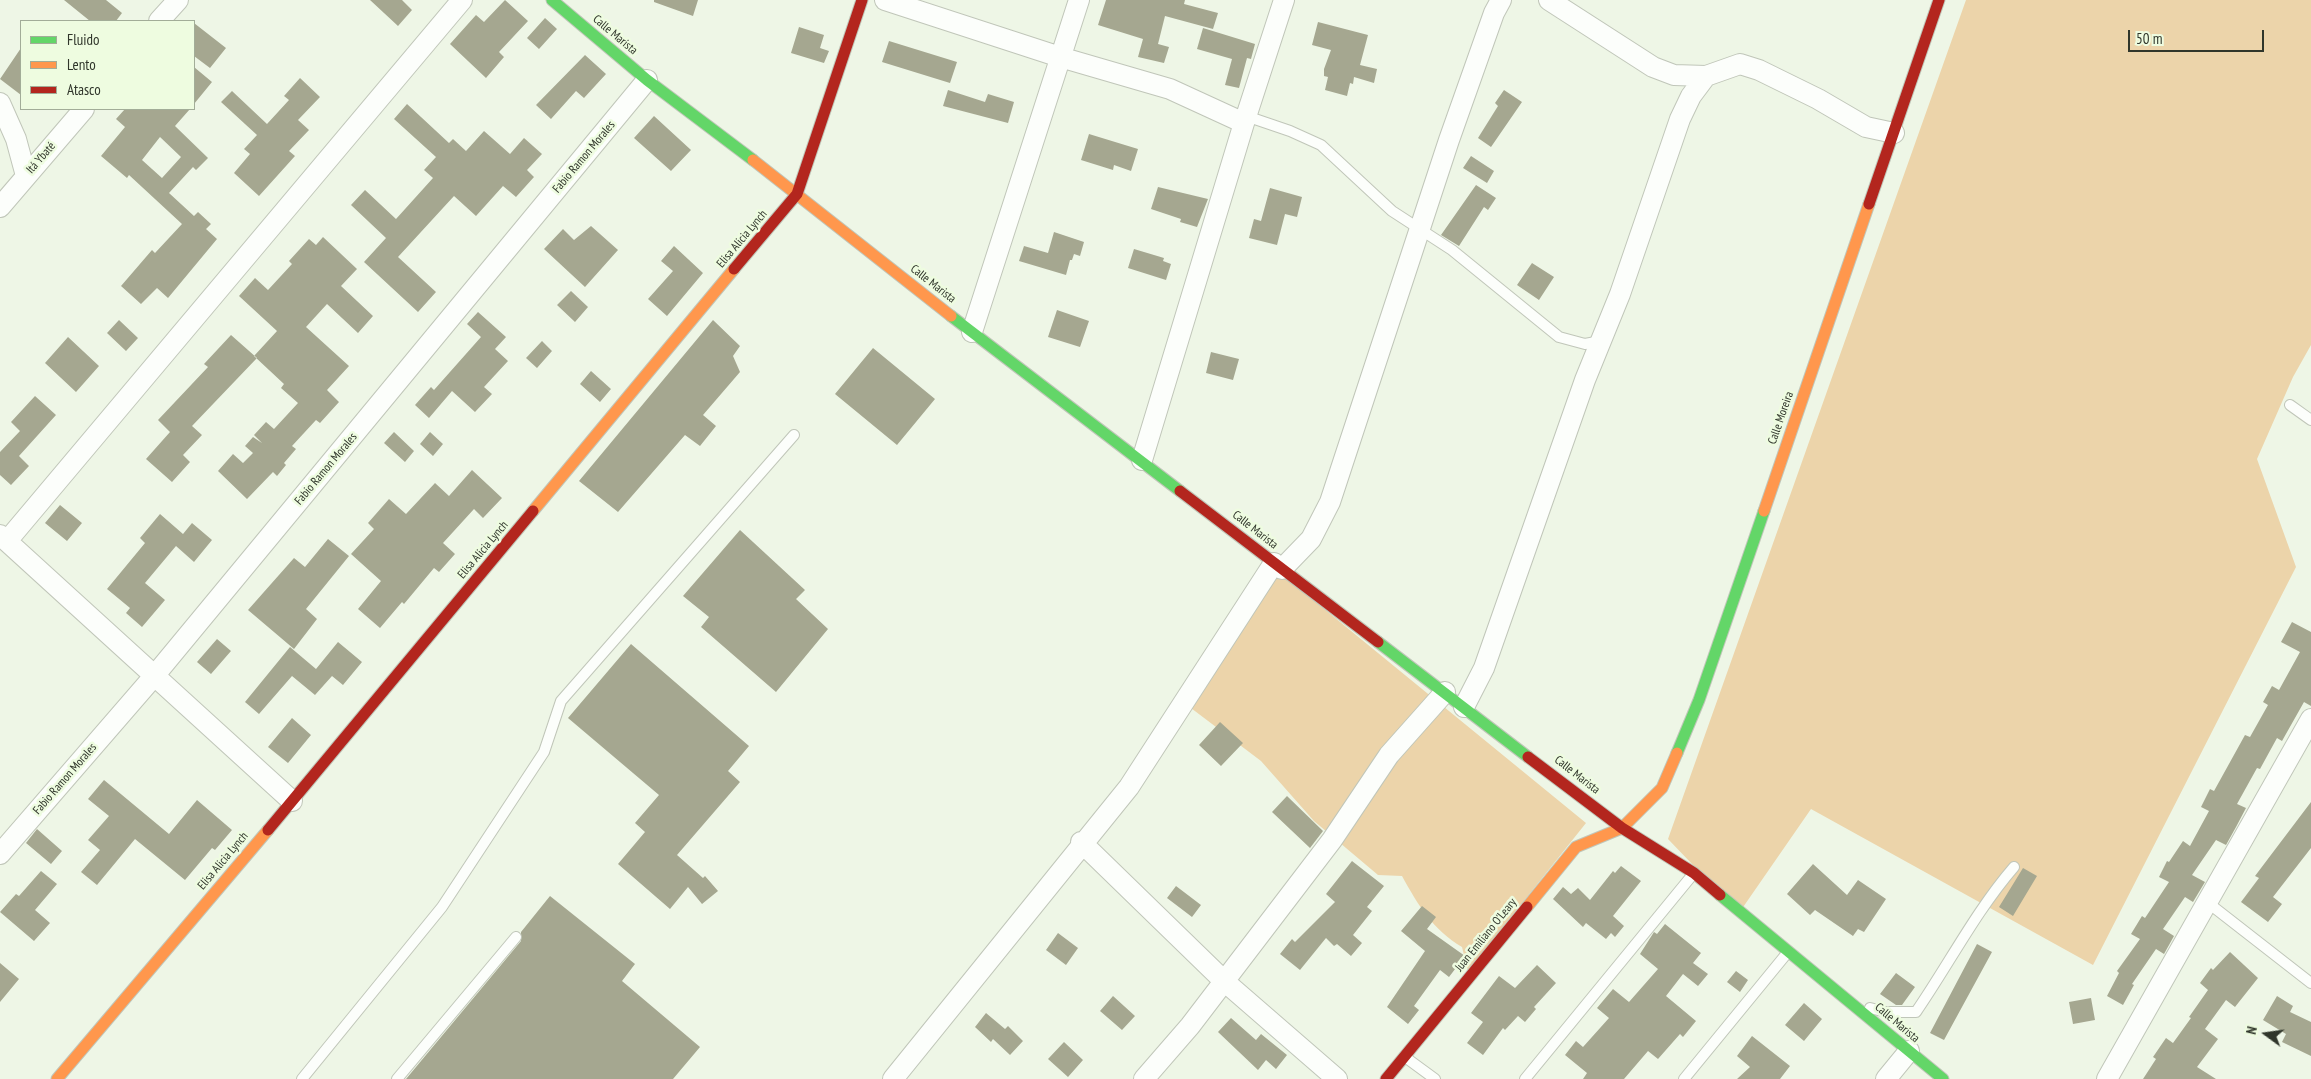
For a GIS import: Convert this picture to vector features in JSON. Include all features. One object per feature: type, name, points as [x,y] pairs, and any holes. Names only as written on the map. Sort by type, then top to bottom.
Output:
[{"type":"street","points":[[160,20],[178,0]]},
{"type":"street","points":[[292,801],[4,538],[462,0]]},
{"type":"street","name":"Calle Marista","points":[[552,0],[647,80],[1278,566],[1622,828],[1694,873],[1943,1079]]},
{"type":"street","name":"Elisa Alicia Lynch","points":[[57,1079],[292,801],[797,194],[862,0]]},
{"type":"street","points":[[884,0],[1060,58],[1170,89],[1245,120]]},
{"type":"street","points":[[972,332],[1079,0]]},
{"type":"street","points":[[1142,460],[1245,120],[1284,0]]},
{"type":"street","points":[[893,1079],[1128,787],[1278,566],[1311,539],[1330,502],[1419,231],[1494,13],[1501,0]]},
{"type":"street","points":[[1549,0],[1653,67],[1674,76],[1706,76],[1740,64],[1753,68],[1818,99],[1866,127],[1894,132]]},
{"type":"street","name":"Calle Moreira","points":[[1622,828],[1662,788],[1699,700],[1939,0]]},
{"type":"street","points":[[1464,707],[1484,668],[1601,341],[1620,294],[1680,119],[1691,96],[1706,76]]},
{"type":"street","name":"Fabio Ramon Morales","points":[[0,854],[155,675],[647,80]]},
{"type":"street","points":[[0,103],[16,139],[26,176]]},
{"type":"street","name":"Itá Ybaté","points":[[0,207],[83,110]]},
{"type":"street","points":[[1144,1079],[1190,1026],[1332,840],[1389,755],[1445,692]]},
{"type":"street","points":[[2107,1079],[2310,722]]},
{"type":"street","name":"Juan Emiliano O'Leary","points":[[1386,1079],[1576,847],[1622,828]]},
{"type":"street","points":[[1082,842],[1224,981],[1336,1079]]},
{"type":"street","points":[[1886,1079],[1909,1051]]},
{"type":"lane","points":[[1245,120],[1290,130],[1321,145],[1392,211],[1419,231],[1452,250],[1559,337],[1585,344],[1601,341]]},
{"type":"lane","points":[[2290,405],[2311,420]]},
{"type":"lane","points":[[302,1079],[442,907],[544,752],[561,701],[794,435]]},
{"type":"lane","points":[[1852,1004],[1886,1012],[1916,1012],[1940,977],[1990,895],[2014,867]]},
{"type":"lane","points":[[1525,1079],[1694,873]]},
{"type":"lane","points":[[2207,902],[2311,983]]},
{"type":"lane","points":[[397,1079],[516,937]]},
{"type":"lane","points":[[1684,1079],[1788,951]]},
{"type":"lane","points":[[1405,1057],[1435,1079]]},
{"type":"shaded area","points":[[1966,0],[2311,0],[2311,345],[2293,377],[2257,459],[2296,567],[2093,965],[1811,809],[1739,913],[1668,839]]},
{"type":"shaded area","points":[[1274,568],[1586,823],[1468,971],[1462,947],[1434,925],[1402,876],[1378,875],[1314,821],[1261,761],[1179,699]]},
{"type":"building","points":[[64,0],[106,0],[122,13],[117,20],[89,20]]},
{"type":"building","points":[[370,0],[402,0],[412,10],[398,26]]},
{"type":"building","points":[[505,0],[528,21],[499,52],[504,57],[486,78],[450,44],[476,15],[484,22]]},
{"type":"building","points":[[654,0],[698,0],[693,16],[654,2]]},
{"type":"building","points":[[1106,0],[1185,0],[1184,4],[1218,13],[1213,29],[1165,16],[1158,44],[1169,47],[1164,63],[1138,57],[1143,39],[1098,25]]},
{"type":"building","points":[[545,18],[557,29],[539,49],[527,38]]},
{"type":"building","points":[[1318,22],[1368,35],[1360,65],[1377,69],[1374,83],[1354,77],[1353,84],[1350,83],[1347,96],[1325,90],[1328,77],[1324,76],[1324,69],[1331,50],[1312,45]]},
{"type":"building","points":[[195,24],[226,48],[210,68],[195,57]]},
{"type":"building","points":[[799,27],[824,35],[820,48],[829,51],[824,63],[791,53]]},
{"type":"building","points":[[1203,28],[1255,44],[1251,59],[1247,58],[1239,88],[1225,85],[1232,59],[1197,49]]},
{"type":"building","points":[[889,41],[957,62],[950,83],[882,62]]},
{"type":"building","points":[[20,49],[20,94],[0,79]]},
{"type":"building","points":[[585,55],[606,74],[584,98],[576,91],[551,119],[536,105]]},
{"type":"building","points":[[195,68],[212,82],[195,103]]},
{"type":"building","points":[[300,78],[320,97],[298,120],[309,130],[289,151],[295,156],[259,196],[234,173],[250,154],[244,149],[257,135],[221,102],[232,91],[267,124],[289,100],[284,96]]},
{"type":"building","points":[[948,90],[985,102],[988,94],[1014,102],[1008,123],[943,106]]},
{"type":"building","points":[[1504,90],[1522,102],[1491,147],[1478,138],[1498,106],[1495,103]]},
{"type":"building","points":[[407,104],[449,143],[453,139],[466,151],[484,131],[510,154],[524,138],[542,154],[527,170],[534,177],[516,197],[503,186],[476,216],[454,196],[398,257],[436,292],[418,312],[364,262],[386,238],[351,205],[365,190],[396,219],[433,178],[424,170],[436,157],[394,119]]},
{"type":"building","points":[[124,110],[189,110],[175,126],[208,158],[196,170],[193,167],[169,193],[194,216],[198,212],[211,224],[206,229],[217,239],[168,298],[157,288],[141,304],[121,286],[152,250],[155,253],[182,224],[129,175],[127,178],[101,156],[125,127],[116,119]],"holes":[[[160,137],[181,157],[162,178],[142,160]]]},
{"type":"building","points":[[654,116],[691,150],[671,171],[634,138]]},
{"type":"building","points":[[1089,134],[1138,149],[1131,171],[1114,165],[1113,170],[1081,160]]},
{"type":"building","points":[[1471,156],[1494,171],[1487,183],[1463,168]]},
{"type":"building","points":[[1476,185],[1496,198],[1488,210],[1484,207],[1459,246],[1441,235]]},
{"type":"building","points":[[1158,187],[1208,199],[1197,227],[1180,222],[1181,219],[1151,209]]},
{"type":"building","points":[[1270,188],[1302,197],[1297,217],[1285,214],[1277,245],[1249,238],[1254,219],[1261,221]]},
{"type":"building","points":[[591,226],[618,250],[585,287],[544,249],[563,229],[574,240]]},
{"type":"building","points":[[1054,232],[1084,242],[1080,256],[1074,254],[1072,260],[1070,260],[1066,275],[1019,261],[1024,246],[1048,253]]},
{"type":"building","points":[[323,237],[357,269],[341,286],[373,316],[358,333],[327,304],[306,327],[349,366],[327,390],[339,402],[320,423],[316,420],[292,446],[296,449],[284,463],[286,465],[277,476],[273,472],[247,499],[218,471],[233,454],[243,463],[253,453],[245,446],[253,437],[262,443],[254,435],[266,422],[274,429],[298,403],[281,388],[284,384],[254,356],[277,331],[239,296],[255,278],[268,290],[292,264],[289,261],[309,239],[316,245]]},
{"type":"building","points":[[674,246],[703,273],[667,316],[648,299],[673,271],[661,261]]},
{"type":"building","points":[[1134,249],[1164,258],[1163,261],[1171,264],[1166,280],[1128,268]]},
{"type":"building","points":[[1532,263],[1554,277],[1539,300],[1517,285]]},
{"type":"building","points":[[571,291],[588,307],[575,322],[557,305]]},
{"type":"building","points":[[1057,310],[1089,321],[1080,347],[1048,337]]},
{"type":"building","points":[[478,312],[506,337],[495,349],[508,361],[484,387],[492,394],[475,412],[452,391],[429,418],[415,405],[431,387],[434,390],[481,337],[467,324]]},
{"type":"building","points":[[119,320],[138,338],[126,351],[107,333]]},
{"type":"building","points":[[713,320],[740,346],[733,356],[740,372],[703,415],[716,426],[700,446],[685,435],[618,512],[579,481]]},
{"type":"building","points":[[231,335],[257,358],[192,426],[202,435],[183,455],[190,462],[172,482],[146,459],[170,432],[158,420],[208,367],[204,364]]},
{"type":"building","points":[[68,337],[99,366],[76,392],[45,363]]},
{"type":"building","points":[[542,341],[552,351],[537,368],[526,358]]},
{"type":"building","points":[[873,348],[935,399],[897,445],[835,394]]},
{"type":"building","points":[[1211,352],[1239,359],[1233,380],[1206,373]]},
{"type":"building","points":[[591,371],[611,389],[600,402],[580,384]]},
{"type":"building","points":[[35,396],[56,415],[19,456],[29,466],[11,485],[0,475],[0,452],[20,431],[11,422]]},
{"type":"building","points":[[394,432],[414,451],[405,462],[384,443]]},
{"type":"building","points":[[430,432],[443,444],[433,456],[420,444]]},
{"type":"building","points":[[472,470],[502,498],[483,518],[474,509],[443,543],[455,554],[439,572],[434,568],[404,604],[402,602],[380,628],[358,609],[381,581],[351,554],[374,529],[368,523],[389,499],[406,514],[435,483],[449,496]]},
{"type":"building","points":[[60,505],[82,523],[67,541],[45,523]]},
{"type":"building","points":[[160,514],[183,534],[192,523],[212,540],[194,562],[176,546],[145,583],[165,600],[142,627],[126,613],[130,608],[107,589],[145,543],[140,538]]},
{"type":"building","points":[[740,530],[805,590],[796,599],[828,629],[776,692],[701,627],[709,617],[683,596]]},
{"type":"building","points":[[328,539],[349,556],[306,609],[317,619],[294,649],[248,610],[294,558],[305,567]]},
{"type":"building","points":[[2292,622],[2311,632],[2311,706],[2304,702],[2282,741],[2277,738],[2260,769],[2257,768],[2237,804],[2246,808],[2226,845],[2216,840],[2192,875],[2205,882],[2193,902],[2185,897],[2163,929],[2174,936],[2164,954],[2156,949],[2132,984],[2134,985],[2123,1005],[2107,996],[2119,973],[2117,971],[2140,939],[2131,934],[2142,916],[2145,918],[2169,882],[2159,877],[2167,861],[2169,862],[2183,841],[2190,846],[2209,811],[2201,807],[2210,789],[2214,791],[2245,735],[2250,737],[2268,705],[2263,702],[2272,686],[2279,690],[2300,652],[2281,642]]},
{"type":"building","points":[[217,639],[231,651],[211,674],[197,662]]},
{"type":"building","points":[[338,642],[362,662],[343,685],[332,676],[315,695],[292,676],[259,714],[245,702],[290,647],[316,669]]},
{"type":"building","points":[[631,644],[749,746],[728,771],[740,782],[677,855],[703,878],[705,876],[718,891],[702,904],[688,887],[670,909],[618,864],[645,832],[635,823],[659,795],[568,718]]},
{"type":"building","points":[[292,718],[311,735],[288,763],[268,747]]},
{"type":"building","points":[[1220,722],[1243,743],[1221,766],[1199,745]]},
{"type":"building","points":[[104,780],[169,834],[197,800],[232,830],[215,850],[212,848],[185,880],[135,839],[97,885],[81,872],[100,850],[88,840],[109,816],[88,799]]},
{"type":"building","points":[[1287,796],[1323,831],[1310,848],[1272,812]]},
{"type":"building","points":[[2311,802],[2311,848],[2273,897],[2282,904],[2268,922],[2241,902],[2259,878],[2255,876]]},
{"type":"building","points":[[37,829],[62,851],[51,864],[26,843]]},
{"type":"building","points":[[1352,861],[1384,886],[1367,907],[1372,911],[1353,935],[1362,943],[1351,956],[1337,944],[1334,946],[1326,938],[1300,970],[1280,954],[1292,939],[1295,942],[1335,902],[1326,894]]},
{"type":"building","points":[[1813,864],[1847,895],[1858,880],[1886,899],[1864,932],[1858,929],[1853,936],[1815,910],[1810,915],[1787,894]]},
{"type":"building","points":[[1621,866],[1641,881],[1613,916],[1624,926],[1615,937],[1611,933],[1606,939],[1586,923],[1583,927],[1553,899],[1563,887],[1571,894],[1578,888],[1590,900],[1613,871],[1615,873]]},
{"type":"building","points":[[2023,868],[2037,876],[2013,916],[1999,907]]},
{"type":"building","points":[[41,871],[57,884],[35,910],[50,923],[34,941],[0,912],[16,894],[19,896]]},
{"type":"building","points":[[1176,886],[1201,905],[1192,917],[1167,898]]},
{"type":"building","points":[[550,896],[635,964],[622,981],[700,1047],[673,1079],[406,1079],[521,941],[521,932]]},
{"type":"building","points":[[1422,906],[1436,917],[1427,929],[1465,956],[1449,977],[1440,970],[1414,1006],[1419,1010],[1408,1024],[1387,1007],[1425,951],[1401,931]]},
{"type":"building","points":[[1665,924],[1701,953],[1693,963],[1708,974],[1698,986],[1683,974],[1666,996],[1696,1021],[1683,1037],[1680,1034],[1658,1059],[1648,1051],[1624,1079],[1583,1079],[1587,1073],[1565,1055],[1576,1041],[1583,1047],[1609,1018],[1597,1008],[1613,989],[1629,1002],[1658,969],[1640,954],[1654,932],[1657,934]]},
{"type":"building","points":[[1058,933],[1078,948],[1066,965],[1046,950]]},
{"type":"building","points":[[1977,944],[1992,952],[1944,1040],[1930,1033]]},
{"type":"building","points":[[2230,952],[2258,978],[2235,1007],[2226,1000],[2205,1029],[2218,1039],[2197,1067],[2216,1079],[2143,1079],[2156,1059],[2153,1057],[2166,1038],[2173,1043],[2208,990],[2200,983],[2211,968],[2213,970]]},
{"type":"building","points":[[0,963],[19,979],[0,1002]]},
{"type":"building","points":[[1537,965],[1556,983],[1534,1007],[1536,1009],[1525,1022],[1518,1016],[1505,1030],[1503,1028],[1483,1055],[1467,1043],[1483,1022],[1471,1013],[1499,976],[1515,988]]},
{"type":"building","points":[[1736,971],[1748,980],[1740,992],[1727,982]]},
{"type":"building","points":[[1896,973],[1915,987],[1902,1005],[1896,1005],[1880,994]]},
{"type":"building","points":[[1113,996],[1135,1016],[1122,1030],[1100,1011]]},
{"type":"building","points":[[2277,996],[2293,1006],[2290,1012],[2311,1022],[2311,1056],[2282,1042],[2286,1034],[2263,1020]]},
{"type":"building","points":[[2091,998],[2095,1020],[2073,1024],[2069,1002]]},
{"type":"building","points":[[1804,1003],[1822,1019],[1804,1041],[1785,1025]]},
{"type":"building","points":[[986,1013],[1005,1029],[1008,1026],[1023,1041],[1010,1055],[993,1039],[991,1042],[975,1027]]},
{"type":"building","points":[[1231,1018],[1256,1040],[1261,1034],[1287,1055],[1276,1069],[1266,1060],[1258,1070],[1218,1032]]},
{"type":"building","points":[[1752,1036],[1790,1066],[1780,1079],[1737,1079],[1750,1067],[1737,1056]]},
{"type":"building","points":[[1064,1042],[1083,1060],[1068,1077],[1048,1059]]},
{"type":"traffic: fast","points":[[552,0],[647,80],[753,160]]},
{"type":"traffic: fast","points":[[951,316],[1180,491]]},
{"type":"traffic: fast","points":[[1677,753],[1699,700],[1764,511]]},
{"type":"traffic: fast","points":[[1378,642],[1528,757]]},
{"type":"traffic: fast","points":[[1720,895],[1943,1079]]},
{"type":"traffic: slow","points":[[753,160],[951,316]]},
{"type":"traffic: slow","points":[[1764,511],[1869,204]]},
{"type":"traffic: slow","points":[[533,511],[734,269]]},
{"type":"traffic: slow","points":[[1527,907],[1576,847],[1622,828],[1662,788],[1677,753]]},
{"type":"traffic: slow","points":[[57,1079],[268,830]]},
{"type":"traffic: jam","points":[[734,269],[797,194],[862,0]]},
{"type":"traffic: jam","points":[[1869,204],[1939,0]]},
{"type":"traffic: jam","points":[[1180,491],[1378,642]]},
{"type":"traffic: jam","points":[[268,830],[533,511]]},
{"type":"traffic: jam","points":[[1528,757],[1622,828],[1694,873],[1720,895]]},
{"type":"traffic: jam","points":[[1386,1079],[1527,907]]}]
